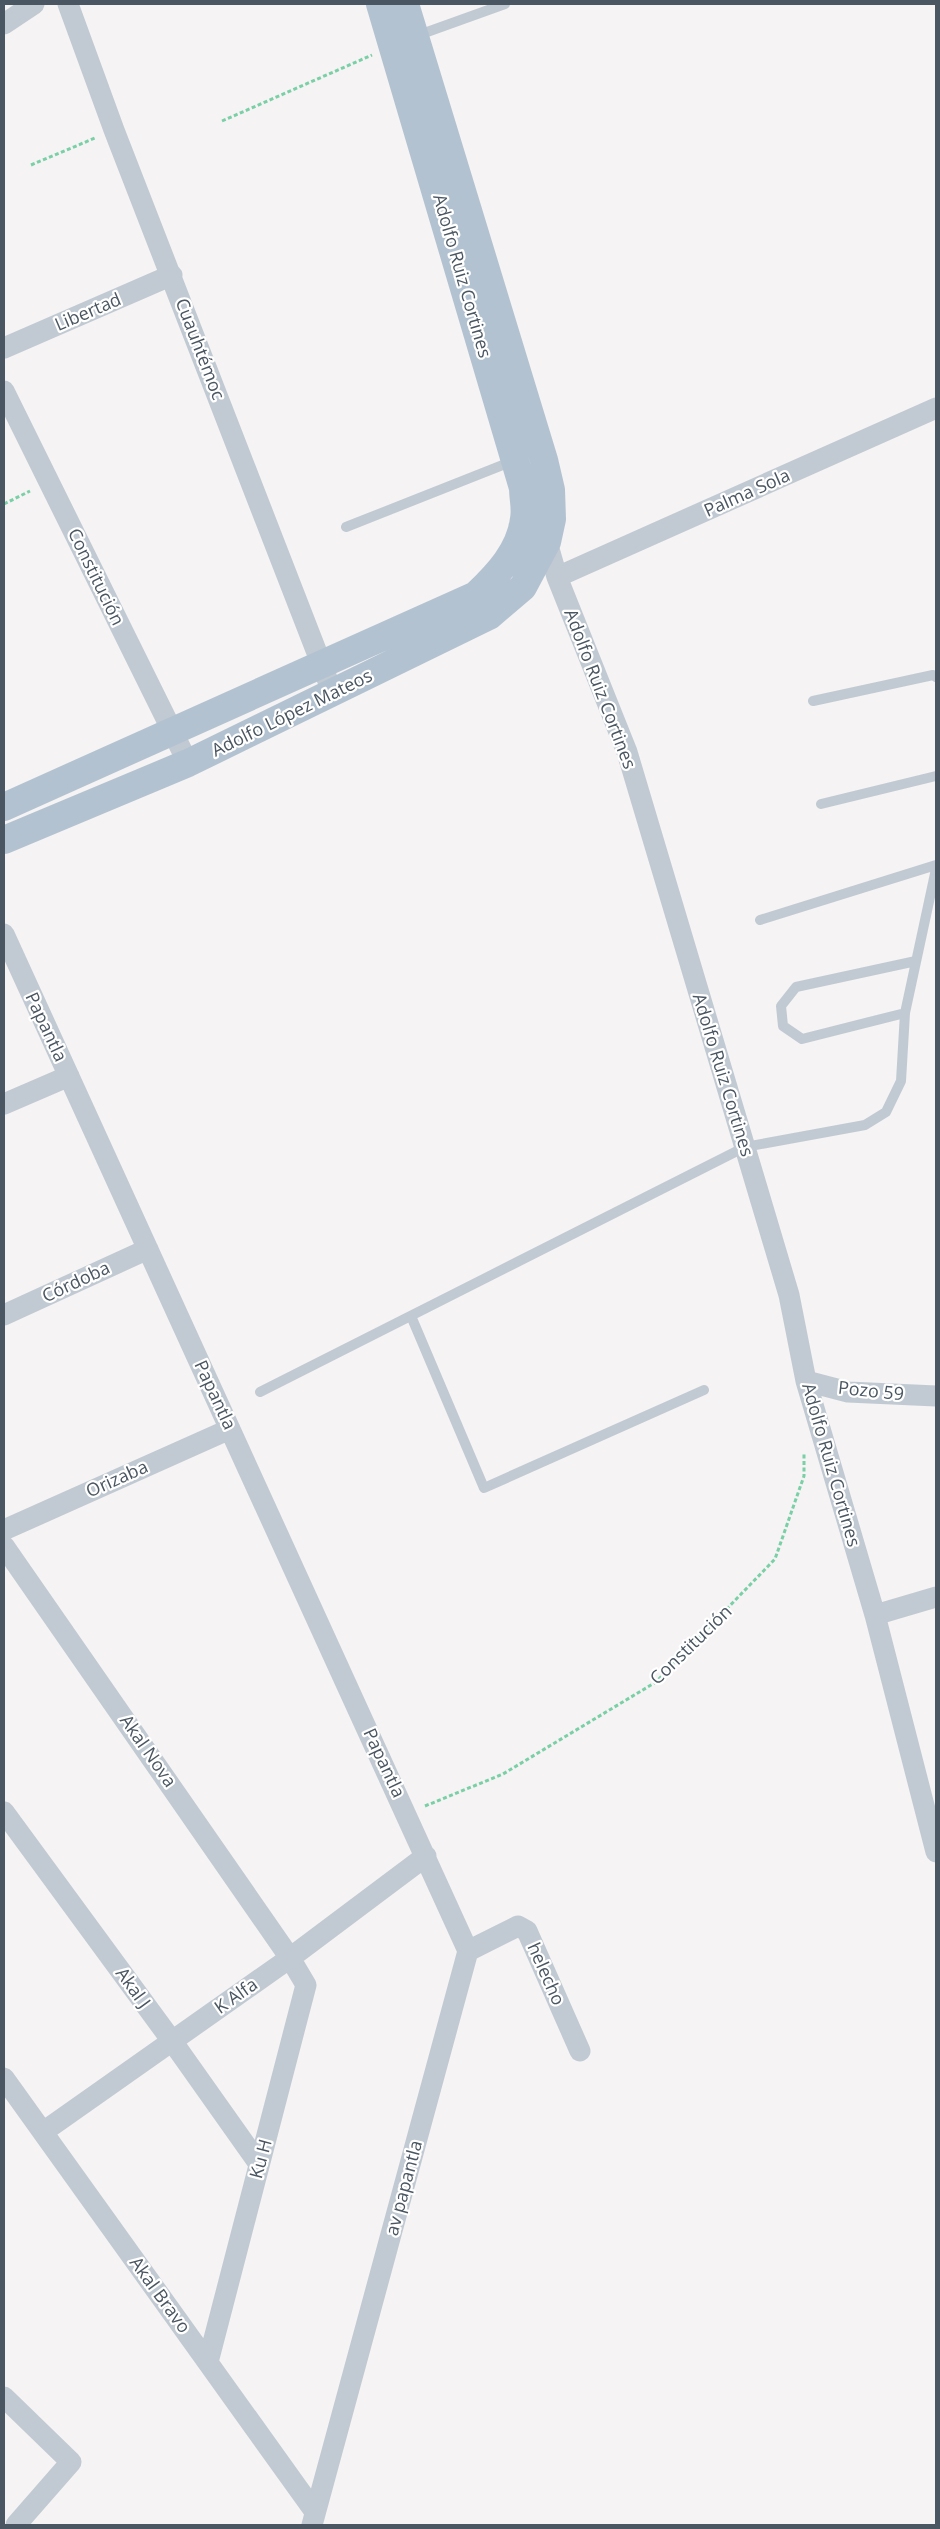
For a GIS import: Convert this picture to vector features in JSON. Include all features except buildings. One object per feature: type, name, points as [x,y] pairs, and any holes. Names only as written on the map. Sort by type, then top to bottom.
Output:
[{"type":"main road","name":"Adolfo Ruiz Cortines","points":[[380,4],[404,41],[544,460],[551,490],[552,519],[547,542]]},
{"type":"main road","name":"Adolfo Ruiz Cortines","points":[[405,4],[404,41],[516,460],[523,488],[524,520]]},
{"type":"main road","name":"Adolfo López Mateos","points":[[4,807],[476,595],[496,576],[513,554],[524,520]]},
{"type":"main road","name":"Adolfo López Mateos","points":[[4,840],[188,763],[333,694],[489,616],[523,587],[547,542]]},
{"type":"street","points":[[4,24],[34,4]]},
{"type":"street","name":"Cuauhtémoc","points":[[68,4],[114,130],[172,275],[333,694]]},
{"type":"street","name":"Libertad","points":[[4,348],[172,275]]},
{"type":"street","name":"Constitución","points":[[4,391],[188,763]]},
{"type":"street","name":"Palma Sola","points":[[557,577],[936,408]]},
{"type":"street","points":[[524,520],[547,542]]},
{"type":"street","name":"Adolfo Ruiz Cortines","points":[[547,542],[557,577],[627,752],[789,1295],[806,1381],[875,1615],[936,1852]]},
{"type":"street","name":"Papantla","points":[[4,934],[426,1856]]},
{"type":"street","points":[[4,1104],[69,1076]]},
{"type":"street","name":"Córdoba","points":[[4,1315],[148,1249]]},
{"type":"street","name":"Pozo 59","points":[[806,1381],[848,1392],[936,1396]]},
{"type":"street","name":"Orizaba","points":[[4,1530],[230,1429]]},
{"type":"street","name":"Akal Nova","points":[[4,1546],[290,1958]]},
{"type":"street","points":[[875,1615],[936,1597]]},
{"type":"street","name":"Akal J","points":[[4,1812],[172,2041],[259,2164]]},
{"type":"street","points":[[426,1856],[468,1951]]},
{"type":"street","name":"K Alfa","points":[[43,2132],[290,1958],[426,1856]]},
{"type":"street","name":"helecho","points":[[468,1951],[518,1926],[527,1930],[580,2051]]},
{"type":"street","name":"av papantla","points":[[314,2518],[468,1951]]},
{"type":"street","name":"Ku H","points":[[208,2362],[306,1985],[290,1958]]},
{"type":"street","name":"Akal Bravo","points":[[4,2078],[208,2362],[314,2518]]},
{"type":"street","points":[[4,2397],[71,2462],[16,2525]]},
{"type":"lane","points":[[404,41],[505,4]]},
{"type":"lane","points":[[346,528],[516,460]]},
{"type":"lane","points":[[813,702],[934,675],[936,677]]},
{"type":"lane","points":[[821,804],[936,776]]},
{"type":"lane","points":[[760,920],[936,865]]},
{"type":"lane","points":[[260,1392],[745,1148],[865,1126],[886,1112],[901,1081],[905,1012],[936,869]]},
{"type":"lane","points":[[905,1012],[802,1039],[783,1026],[781,1006],[796,987],[916,961]]},
{"type":"lane","points":[[411,1316],[484,1488],[704,1390]]},
{"type":"path","points":[[222,122],[404,41]]},
{"type":"path","points":[[30,165],[114,130]]},
{"type":"path","points":[[4,504],[49,482]]},
{"type":"path","name":"Constitución","points":[[406,1813],[503,1774],[656,1682],[775,1559],[804,1476],[804,1448]]}]
